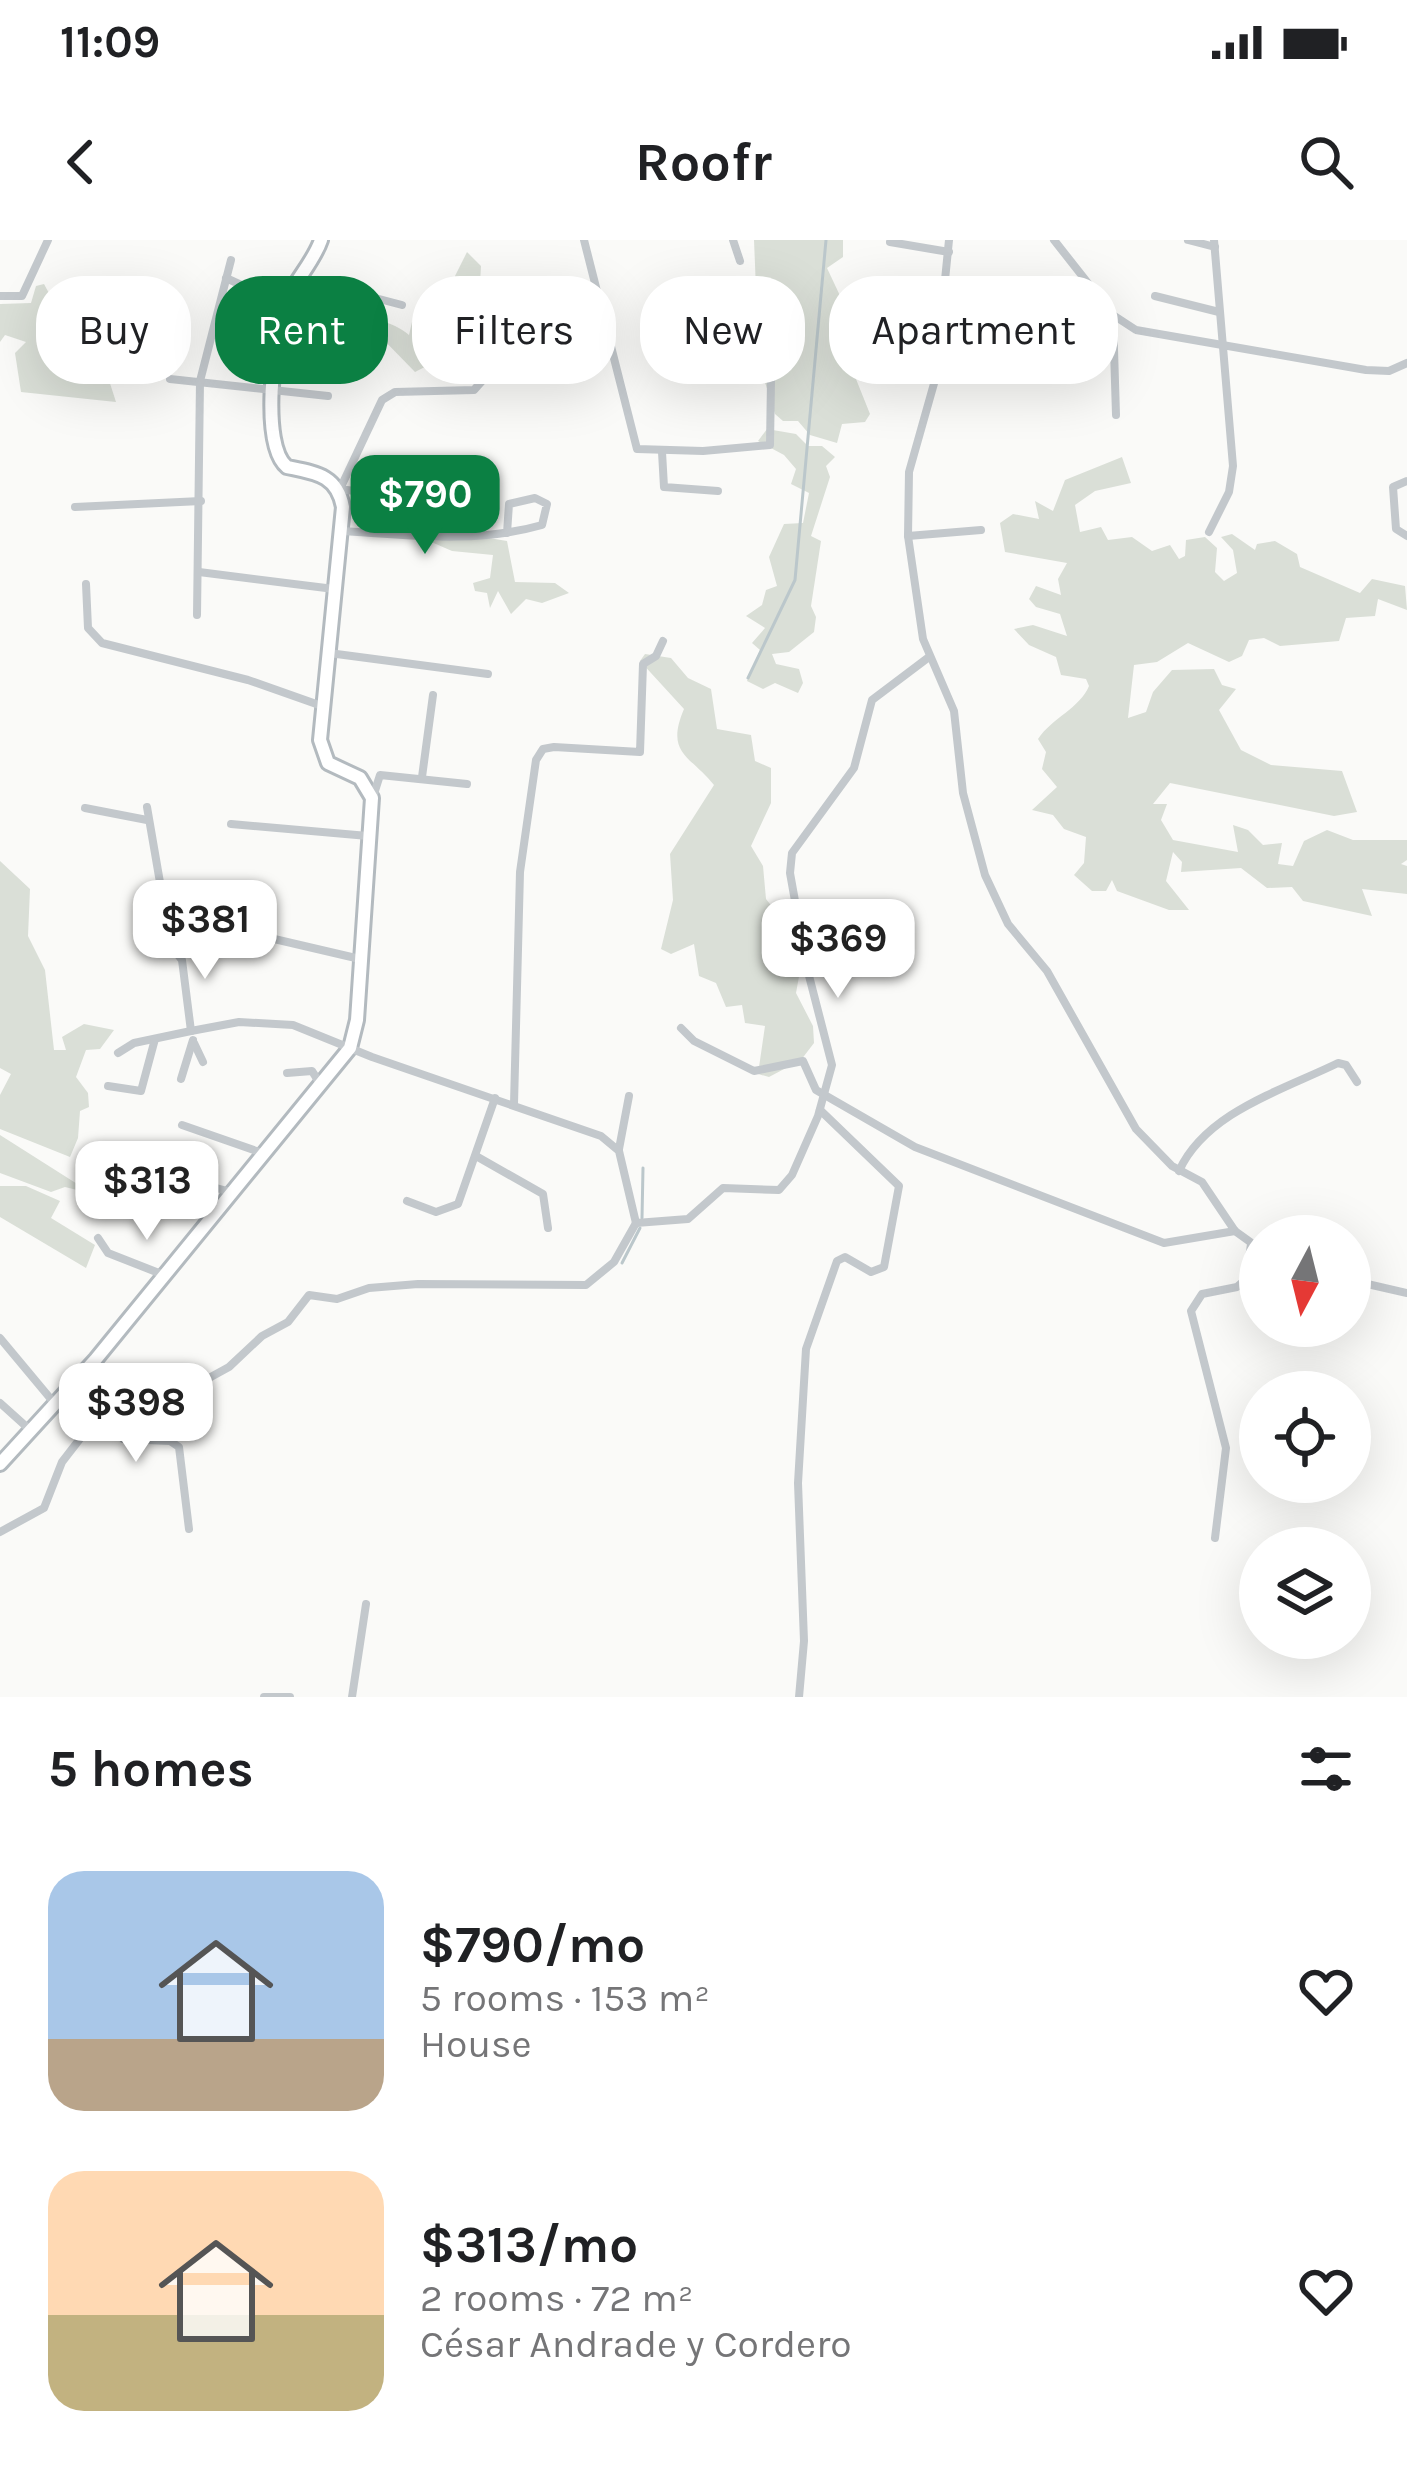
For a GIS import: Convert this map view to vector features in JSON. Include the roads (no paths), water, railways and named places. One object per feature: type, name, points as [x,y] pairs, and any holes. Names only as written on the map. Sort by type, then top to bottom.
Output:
[{"type":"street","points":[[0,296],[22,296],[48,240]]},
{"type":"street","points":[[304,276],[321,240]]},
{"type":"street","points":[[584,240],[623,380],[634,445],[662,452],[770,445],[771,384]]},
{"type":"street","points":[[733,240],[740,261]]},
{"type":"street","points":[[947,276],[949,240]]},
{"type":"street","points":[[1054,240],[1082,276]]},
{"type":"street","points":[[1188,240],[1215,243],[1233,466],[1229,492],[1209,532]]},
{"type":"street","points":[[890,242],[949,252]]},
{"type":"street","points":[[227,276],[231,260]]},
{"type":"street","points":[[1155,296],[1219,312]]},
{"type":"street","points":[[388,301],[402,305]]},
{"type":"street","points":[[1118,318],[1136,331],[1222,347],[1378,371],[1407,363]]},
{"type":"street","points":[[196,615],[200,381],[215,322]]},
{"type":"street","points":[[191,381],[328,396]]},
{"type":"street","points":[[272,384],[274,449],[280,462],[326,476],[340,489],[390,496]]},
{"type":"street","points":[[373,798],[360,778],[333,768],[325,758],[323,707],[341,531],[340,489],[389,393],[474,390],[479,384]]},
{"type":"street","points":[[934,384],[910,464],[908,536],[929,656],[954,711],[962,794],[986,875],[1008,924],[1047,971],[1136,1129],[1179,1171],[1208,1189],[1239,1234]]},
{"type":"street","points":[[1115,384],[1116,415]]},
{"type":"street","points":[[662,452],[664,487],[718,490]]},
{"type":"street","points":[[1407,481],[1393,488],[1396,529],[1407,536]]},
{"type":"street","points":[[341,531],[455,537],[507,533],[542,525],[547,504],[535,498],[509,504],[507,533]]},
{"type":"street","points":[[76,507],[201,501]]},
{"type":"street","points":[[908,536],[982,530]]},
{"type":"street","points":[[199,572],[336,589]]},
{"type":"street","points":[[86,584],[88,628],[102,643],[248,680],[323,707]]},
{"type":"street","points":[[514,1104],[520,872],[538,753],[554,747],[640,752],[643,664],[656,656],[663,641]]},
{"type":"street","points":[[329,652],[488,674]]},
{"type":"street","points":[[0,1532],[44,1508],[62,1462],[84,1429],[103,1418],[147,1412],[229,1366],[262,1336],[288,1322],[309,1295],[337,1299],[369,1288],[418,1284],[586,1285],[614,1262],[642,1223],[688,1219],[723,1188],[778,1190],[792,1175],[820,1111],[831,1051],[807,968],[789,864],[797,844],[854,768],[872,700],[929,656]]},
{"type":"street","points":[[422,778],[434,695]]},
{"type":"street","points":[[0,1464],[165,1276],[350,1048],[373,798],[380,775],[467,784]]},
{"type":"street","points":[[147,807],[162,895],[163,935],[182,960],[203,1062]]},
{"type":"street","points":[[85,808],[147,820]]},
{"type":"street","points":[[231,824],[370,836]]},
{"type":"street","points":[[270,938],[360,959]]},
{"type":"street","points":[[118,1053],[155,1039],[267,1021],[293,1025],[601,1136],[619,1150]]},
{"type":"street","points":[[681,1028],[694,1041],[754,1071],[803,1061],[816,1090],[915,1147],[1164,1243],[1235,1231]]},
{"type":"street","points":[[182,1078],[194,1034]]},
{"type":"street","points":[[108,1086],[141,1090],[155,1039]]},
{"type":"street","points":[[1179,1171],[1191,1150],[1233,1114],[1337,1063],[1346,1065],[1357,1082]]},
{"type":"street","points":[[287,1073],[318,1073],[316,1094]]},
{"type":"street","points":[[628,1096],[619,1150],[642,1223]]},
{"type":"street","points":[[406,1201],[436,1212],[458,1204],[495,1098]]},
{"type":"street","points":[[799,1697],[804,1641],[798,1483],[807,1341],[841,1257],[872,1272],[884,1267],[899,1186],[820,1111]]},
{"type":"street","points":[[182,1125],[267,1154]]},
{"type":"street","points":[[121,1150],[146,1168],[231,1192]]},
{"type":"street","points":[[476,1156],[543,1194],[548,1228]]},
{"type":"street","points":[[98,1238],[108,1253],[165,1276]]},
{"type":"street","points":[[1215,1538],[1226,1448],[1191,1311],[1202,1294],[1239,1285]]},
{"type":"street","points":[[1371,1285],[1407,1293]]},
{"type":"street","points":[[0,1338],[55,1404]]},
{"type":"street","points":[[0,1403],[29,1430]]},
{"type":"street","points":[[147,1412],[144,1424],[123,1439],[170,1441],[179,1447],[189,1529]]},
{"type":"street","points":[[352,1697],[366,1604]]},
{"type":"street","points":[[264,1697],[290,1697]]},
{"type":"waterway","points":[[748,678],[795,580],[826,240]]},
{"type":"waterway","points":[[642,1218],[643,1168]]},
{"type":"waterway","points":[[622,1263],[640,1228]]}]
